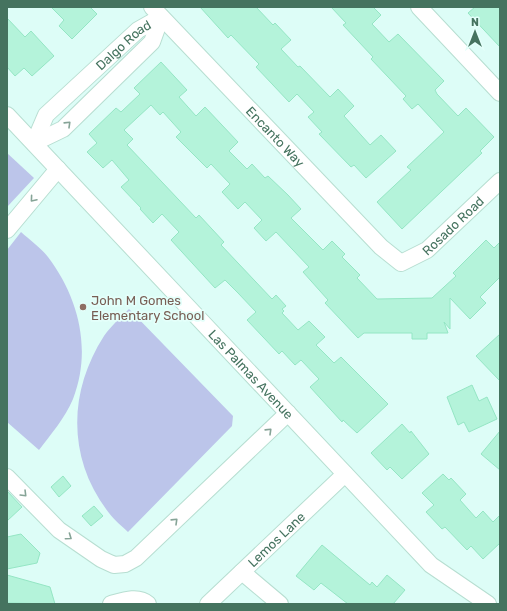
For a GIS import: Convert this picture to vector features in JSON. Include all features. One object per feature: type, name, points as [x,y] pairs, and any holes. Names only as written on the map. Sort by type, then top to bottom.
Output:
[{"type":"street","points":[[418,7],[500,93]]},
{"type":"street","name":"Dalgo Road","points":[[34,143],[46,115],[157,12]]},
{"type":"street","name":"Dalgo Road","points":[[34,143],[63,129],[152,42],[157,12]]},
{"type":"street","name":"Encanto Way","points":[[157,12],[381,247],[401,263]]},
{"type":"street","name":"Las Palmas Avenue","points":[[7,115],[431,565],[488,604]]},
{"type":"street","points":[[7,230],[58,169]]},
{"type":"street","name":"Rosado Road","points":[[401,263],[427,250],[500,181]]},
{"type":"street","points":[[7,477],[59,530],[101,559],[114,565],[125,564],[136,558],[288,413]]},
{"type":"street","name":"Lemos Lane","points":[[208,604],[345,474]]},
{"type":"street","points":[[242,572],[280,604]]},
{"type":"street","points":[[111,604],[128,599],[140,600],[148,604]]},
{"type":"shaded area","points":[[7,153],[34,178],[7,207]]},
{"type":"shaded area","points":[[21,232],[39,247],[59,273],[75,307],[82,343],[79,381],[73,399],[62,419],[39,450],[7,422],[7,250]]},
{"type":"shaded area","points":[[129,309],[233,416],[232,426],[128,532],[111,516],[95,492],[85,470],[79,448],[77,425],[79,402],[84,380],[92,357],[107,332]]},
{"type":"building","points":[[51,7],[90,7],[97,14],[72,39],[59,26],[64,20]]},
{"type":"building","points":[[200,7],[256,7],[273,25],[275,23],[291,40],[281,49],[298,67],[300,66],[330,97],[338,89],[354,106],[344,116],[370,145],[381,135],[396,151],[366,178],[354,165],[351,167],[319,134],[322,132],[308,117],[314,112],[297,94],[289,102],[256,67],[259,64],[231,35],[228,38]]},
{"type":"building","points":[[331,7],[373,7],[381,15],[372,24],[389,42],[398,34],[444,81],[435,90],[437,94],[458,116],[466,108],[494,137],[480,151],[482,153],[402,229],[377,202],[411,170],[407,167],[444,132],[418,104],[412,109],[403,99],[406,96],[371,59],[373,57],[343,25],[346,23]]},
{"type":"building","points":[[475,7],[500,7],[500,47],[468,13]]},
{"type":"building","points":[[7,18],[25,37],[31,31],[54,56],[32,76],[24,68],[15,76],[7,67]]},
{"type":"building","points":[[161,62],[187,90],[179,97],[196,116],[205,107],[238,142],[229,151],[247,169],[252,164],[265,178],[268,176],[288,195],[301,209],[291,218],[323,250],[332,241],[345,254],[342,257],[360,275],[357,278],[377,299],[432,298],[456,276],[453,273],[486,240],[494,248],[500,242],[500,277],[480,297],[486,303],[470,319],[450,298],[450,329],[444,322],[448,333],[427,333],[427,339],[412,339],[412,333],[364,333],[358,338],[325,303],[328,300],[303,272],[309,267],[276,232],[266,241],[254,228],[262,220],[245,202],[238,209],[222,192],[230,184],[211,164],[207,168],[176,137],[181,132],[163,112],[160,115],[151,105],[124,130],[133,139],[127,145],[196,218],[199,215],[224,242],[221,245],[272,299],[276,295],[286,306],[282,309],[284,311],[282,313],[298,330],[309,321],[325,337],[316,345],[334,363],[341,357],[388,404],[357,433],[343,420],[342,422],[310,387],[319,379],[301,360],[295,365],[282,351],[279,354],[247,320],[256,312],[238,293],[225,280],[215,288],[171,240],[179,232],[162,214],[153,223],[140,209],[141,208],[121,187],[129,180],[112,160],[103,168],[87,152],[97,143],[89,134],[116,108],[121,112],[140,94],[134,88]]},
{"type":"building","points":[[500,334],[500,381],[476,356]]},
{"type":"building","points":[[472,385],[479,401],[487,397],[497,419],[469,432],[464,422],[458,425],[447,397]]},
{"type":"building","points":[[402,424],[410,433],[411,431],[429,454],[402,479],[390,467],[387,470],[371,453]]},
{"type":"building","points":[[500,431],[500,470],[481,454]]},
{"type":"building","points":[[443,474],[449,480],[451,478],[466,494],[460,500],[476,518],[483,511],[493,522],[500,515],[500,543],[483,559],[471,546],[467,550],[445,527],[442,529],[426,512],[434,505],[422,493]]},
{"type":"building","points":[[63,476],[71,486],[59,497],[51,487]]},
{"type":"building","points":[[7,491],[22,507],[7,521]]},
{"type":"building","points":[[94,506],[103,516],[91,526],[82,516]]},
{"type":"building","points":[[21,534],[40,553],[37,563],[7,569],[7,537]]},
{"type":"building","points":[[322,545],[370,585],[372,582],[377,587],[387,575],[405,590],[393,604],[348,604],[321,583],[314,590],[296,576]]},
{"type":"building","points":[[7,575],[50,587],[55,604],[7,603]]},
{"type":"place","name":"John M Gomes Elementary School","points":[[83,307]]}]
